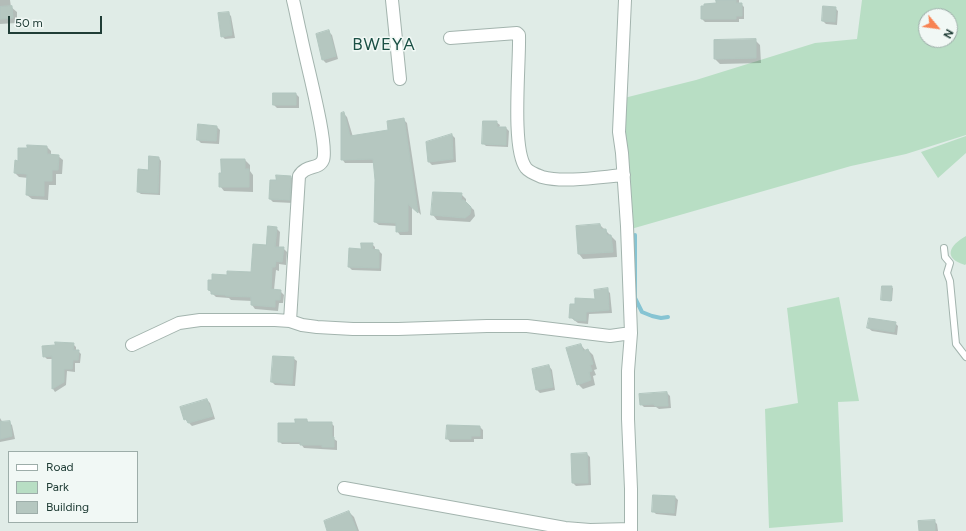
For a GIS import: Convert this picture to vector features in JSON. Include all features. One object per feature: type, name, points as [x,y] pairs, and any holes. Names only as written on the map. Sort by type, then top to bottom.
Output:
[{"type":"street","points":[[290,321],[299,176],[304,169],[320,164],[323,161],[325,153],[322,130],[293,0]]},
{"type":"street","points":[[392,0],[400,79]]},
{"type":"street","points":[[344,488],[565,528],[590,530],[631,530],[628,372],[631,333],[624,175],[619,132],[625,0]]},
{"type":"street","points":[[450,38],[502,33],[517,33],[519,35],[517,137],[521,158],[526,168],[543,177],[565,179],[624,175]]},
{"type":"street","points":[[132,345],[173,326],[186,322],[243,320],[290,321],[302,325],[317,327],[352,329],[501,326],[534,327],[610,336],[631,333]]},
{"type":"lane","points":[[944,248],[945,257],[950,263],[947,273],[950,281],[956,344],[966,356]]},
{"type":"green space","points":[[862,0],[966,0],[966,135],[906,154],[851,166],[631,229],[624,98],[696,80],[815,43],[857,39]]},
{"type":"green space","points":[[966,136],[966,153],[938,178],[921,152]]},
{"type":"green space","points":[[966,236],[965,265],[953,259],[951,251],[956,243]]},
{"type":"green space","points":[[839,297],[859,401],[838,402],[843,522],[769,528],[765,409],[798,403],[787,308]]},
{"type":"building","points":[[716,0],[736,0],[736,3],[742,3],[742,16],[736,16],[736,19],[701,19],[701,6],[704,6],[704,4],[716,3]]},
{"type":"building","points":[[12,6],[13,18],[0,19],[0,7]]},
{"type":"building","points":[[823,6],[836,7],[835,22],[822,21]]},
{"type":"building","points":[[229,12],[232,35],[221,37],[218,13]]},
{"type":"building","points":[[329,30],[336,56],[322,60],[316,34]]},
{"type":"building","points":[[756,39],[756,58],[714,59],[714,40]]},
{"type":"building","points":[[273,93],[296,93],[296,105],[273,105]]},
{"type":"building","points":[[344,112],[350,136],[388,130],[387,121],[404,118],[418,213],[408,204],[408,231],[396,232],[396,223],[374,222],[375,180],[373,159],[341,160],[341,113]]},
{"type":"building","points":[[483,121],[497,121],[497,127],[506,127],[506,145],[482,144]]},
{"type":"building","points":[[198,124],[217,126],[216,141],[197,140]]},
{"type":"building","points":[[452,134],[453,159],[428,162],[426,142]]},
{"type":"building","points":[[27,145],[47,146],[47,154],[59,155],[58,170],[52,170],[52,181],[44,181],[44,196],[26,195],[27,174],[14,173],[15,160],[18,161],[18,148],[27,148]]},
{"type":"building","points":[[149,156],[159,157],[158,193],[137,192],[138,169],[148,170]]},
{"type":"building","points":[[221,159],[245,159],[245,169],[249,169],[249,187],[219,187]]},
{"type":"building","points":[[276,175],[291,176],[290,200],[269,199],[270,180],[276,180]]},
{"type":"building","points":[[433,192],[462,193],[461,200],[464,200],[471,207],[470,214],[465,218],[431,215]]},
{"type":"building","points":[[600,224],[601,229],[606,229],[607,235],[611,235],[613,252],[578,254],[576,226]]},
{"type":"building","points":[[268,226],[277,227],[275,247],[284,247],[282,262],[276,261],[275,267],[272,267],[271,289],[281,290],[280,300],[275,300],[275,307],[251,305],[251,297],[211,294],[211,291],[208,290],[208,280],[212,280],[212,274],[227,275],[227,271],[251,272],[253,244],[266,245]]},
{"type":"building","points":[[361,243],[373,243],[372,249],[379,250],[379,268],[348,267],[349,248],[361,249]]},
{"type":"building","points":[[882,286],[892,286],[891,301],[881,300]]},
{"type":"building","points":[[608,288],[609,310],[586,312],[586,321],[569,318],[570,304],[575,304],[575,298],[595,299],[594,290]]},
{"type":"building","points":[[869,318],[896,322],[894,332],[867,328]]},
{"type":"building","points":[[55,342],[74,343],[73,350],[79,350],[78,360],[73,360],[72,369],[64,369],[64,382],[52,389],[52,356],[43,357],[42,346],[55,345]]},
{"type":"building","points":[[581,344],[583,351],[588,349],[593,364],[590,365],[592,371],[589,372],[591,380],[577,385],[566,348]]},
{"type":"building","points":[[273,356],[294,357],[292,384],[271,382]]},
{"type":"building","points":[[549,365],[553,387],[536,390],[532,369]]},
{"type":"building","points":[[667,392],[668,406],[655,406],[654,404],[640,405],[639,394]]},
{"type":"building","points":[[207,399],[213,416],[188,423],[186,419],[184,420],[180,407]]},
{"type":"building","points":[[295,419],[307,419],[307,422],[332,422],[334,447],[322,447],[322,445],[300,445],[300,442],[278,442],[278,423],[295,423]]},
{"type":"building","points":[[10,421],[12,436],[0,439],[0,422]]},
{"type":"building","points":[[447,425],[480,426],[480,436],[471,436],[471,439],[446,439]]},
{"type":"building","points":[[587,453],[588,483],[572,483],[571,454]]},
{"type":"building","points":[[653,495],[675,496],[674,513],[652,512]]},
{"type":"building","points":[[349,511],[357,531],[327,531],[324,521]]},
{"type":"building","points":[[935,520],[935,531],[919,531],[918,521]]},
{"type":"waterway","points":[[635,235],[635,298],[642,312],[661,318],[668,317]]},
{"type":"district","name":"BWEYA","points":[[384,45]]}]
